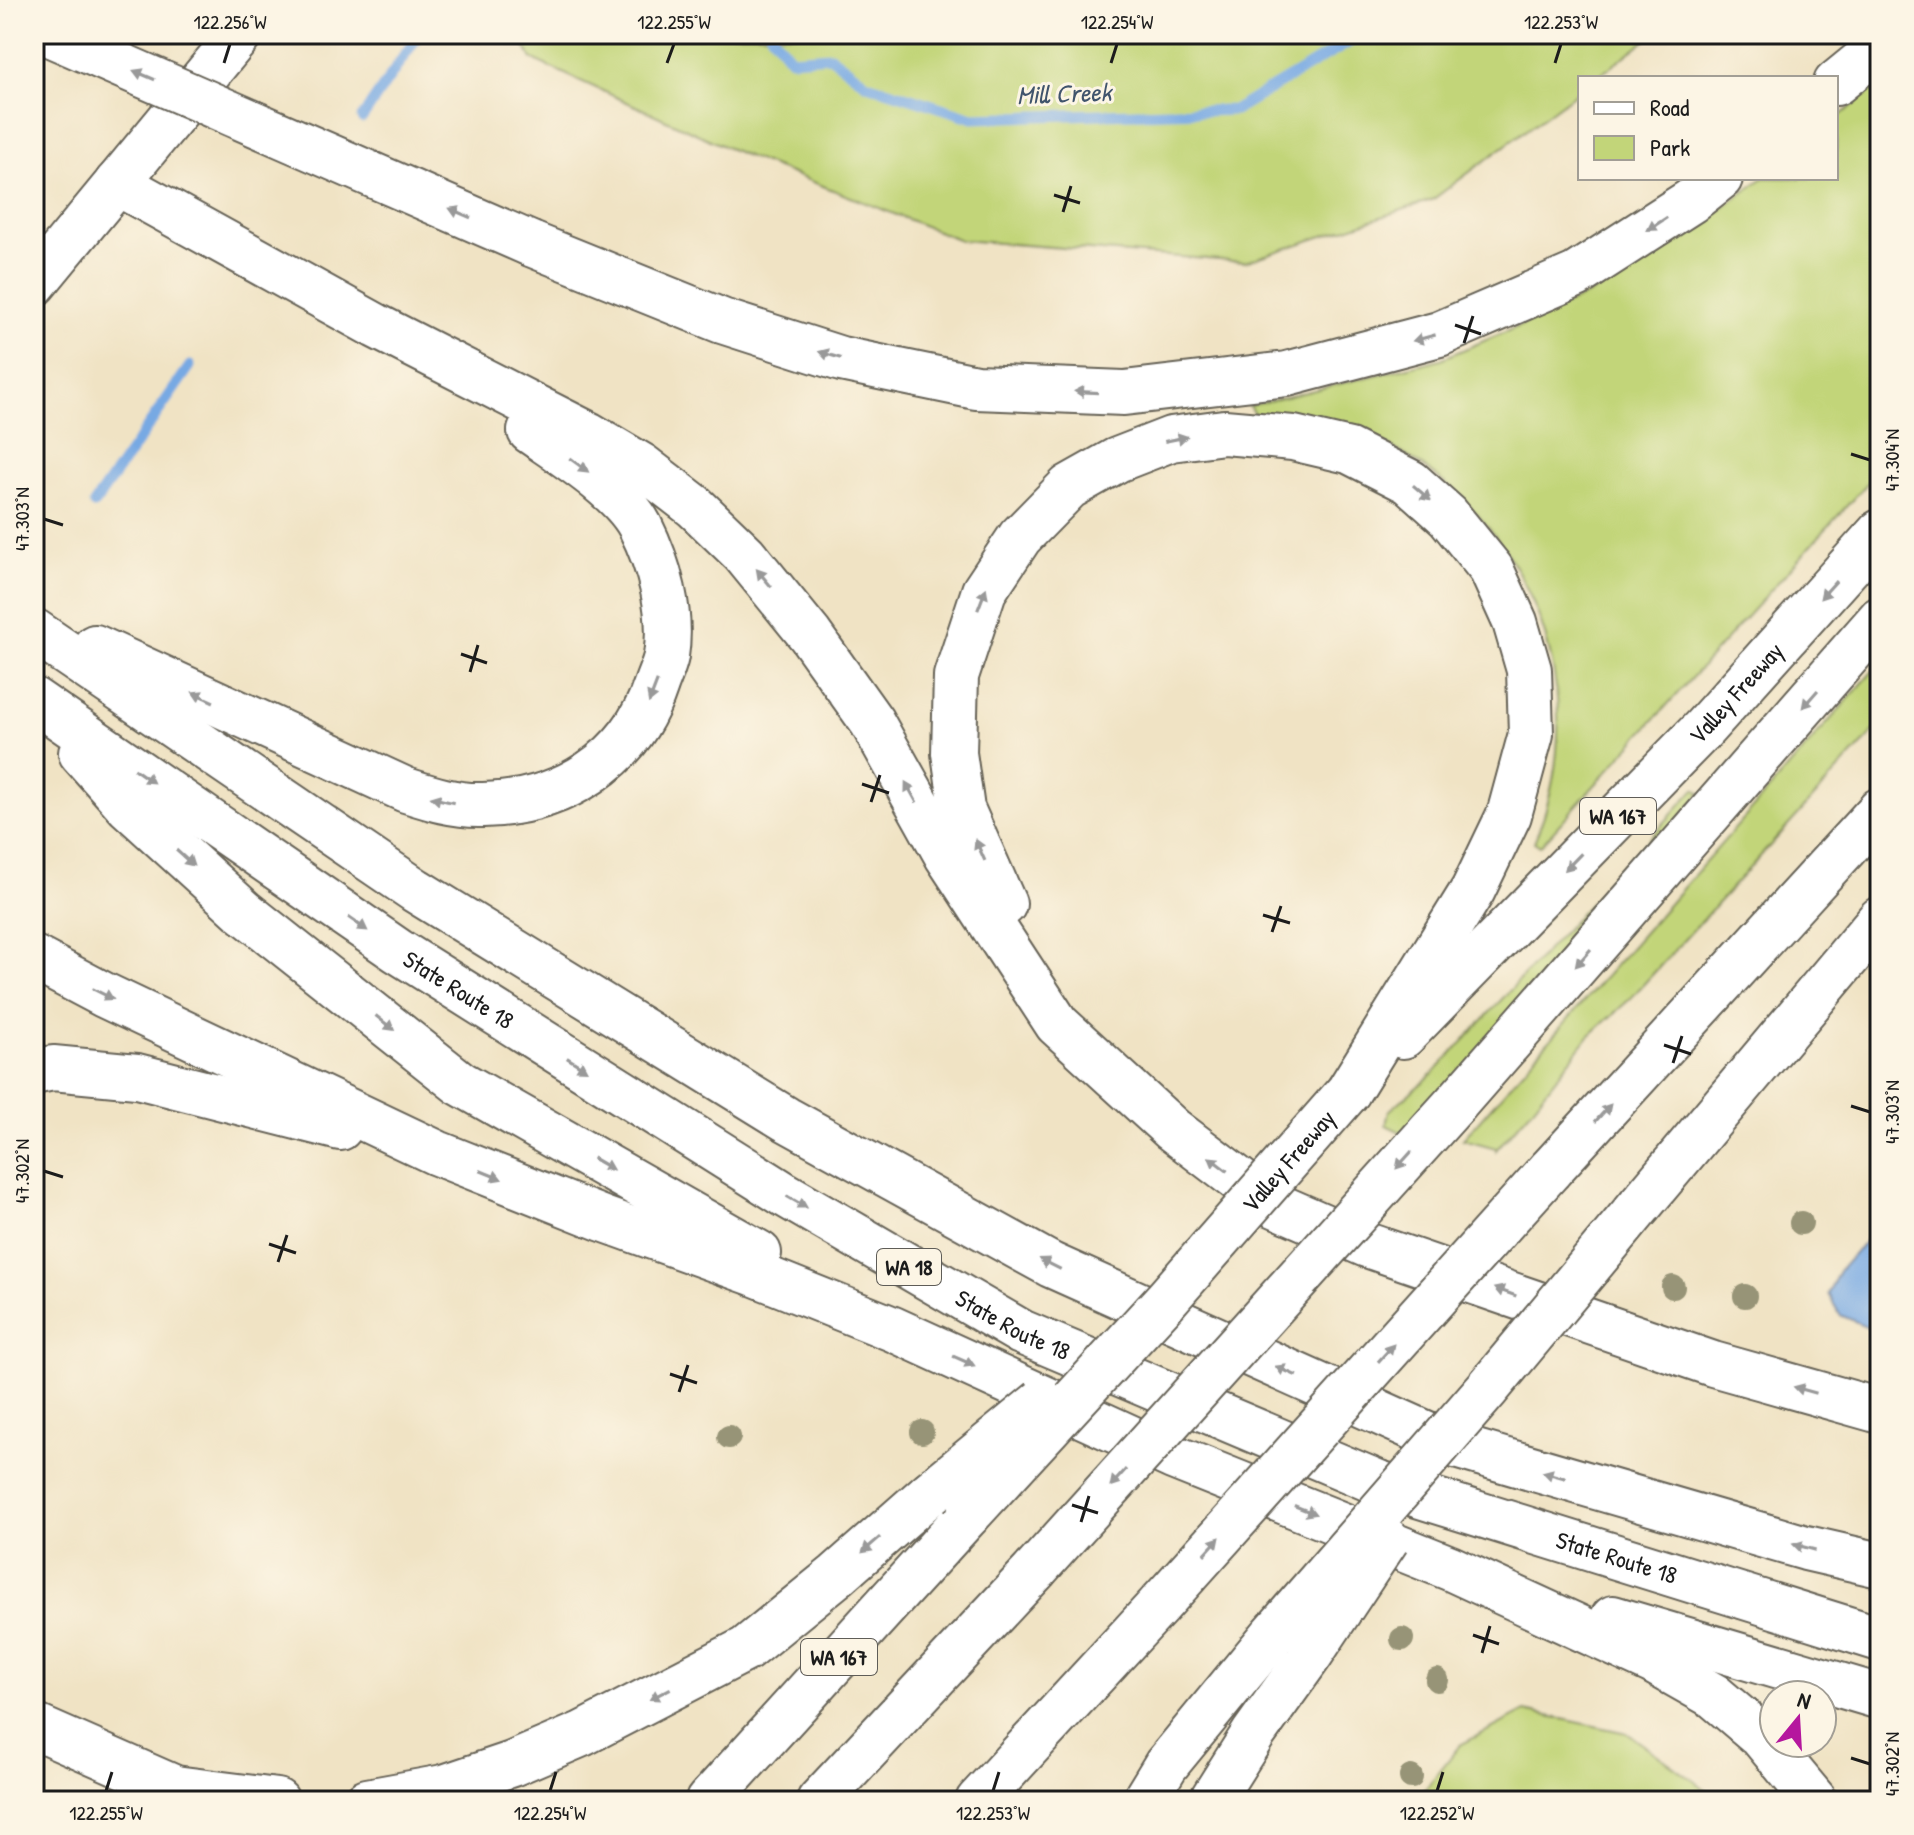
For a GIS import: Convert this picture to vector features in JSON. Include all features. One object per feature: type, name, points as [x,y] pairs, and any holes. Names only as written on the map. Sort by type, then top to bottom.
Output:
[{"type":"main road","points":[[49,34],[531,244],[722,321],[841,359],[976,387],[1124,393],[1287,374],[1439,334],[1576,275],[1691,201],[1717,180]]},
{"type":"main road","points":[[34,284],[240,34]]},
{"type":"main road","points":[[1838,81],[1880,47]]},
{"type":"main road","points":[[117,183],[376,326],[588,434],[642,466],[694,506],[744,554],[810,635],[872,722],[947,856],[1057,1024],[1172,1129],[1268,1202],[1367,1245],[1713,1364],[1880,1411]]},
{"type":"main road","points":[[34,619],[406,790],[445,802],[482,805],[521,801],[563,789],[598,768],[631,737],[652,698],[666,656],[667,610],[656,567],[639,523],[610,490],[582,467],[376,326]]},
{"type":"main road","points":[[1057,1024],[962,809],[954,753],[956,676],[984,591],[1020,537],[1069,487],[1117,460],[1171,439],[1224,432],[1293,438],[1349,451],[1410,482],[1448,516],[1491,569],[1515,622],[1529,670],[1531,734],[1509,815],[1473,890],[1348,1092]]},
{"type":"main road","name":"Valley Freeway","points":[[708,1801],[1165,1301],[1348,1092],[1703,729],[1880,532]]},
{"type":"main road","name":"WA 167","points":[[819,1801],[1035,1570],[1457,1102],[1880,619]]},
{"type":"main road","points":[[34,631],[415,890],[786,1119],[1051,1265],[1452,1445],[1806,1548],[1880,1565]]},
{"type":"main road","points":[[34,700],[128,806],[243,911],[460,1083],[893,1329]]},
{"type":"main road","name":"State Route 18","points":[[34,700],[398,951],[784,1194],[1021,1332],[1379,1483],[1880,1639]]},
{"type":"main road","points":[[978,1801],[1880,810]]},
{"type":"main road","points":[[1144,1801],[1166,1765],[1291,1646],[1488,1388],[1880,919]]},
{"type":"main road","points":[[34,958],[104,995],[437,1153],[893,1329],[1173,1457],[1450,1568],[1654,1662],[1714,1696],[1761,1736],[1815,1801]]},
{"type":"main road","points":[[34,1072],[53,1068],[137,1076],[437,1153]]},
{"type":"main road","points":[[367,1801],[444,1787],[512,1764],[582,1734],[746,1649],[837,1575],[930,1493],[1165,1301]]},
{"type":"main road","points":[[1450,1568],[1880,1697]]},
{"type":"main road","points":[[1211,1801],[1254,1733],[1291,1646]]},
{"type":"main road","points":[[34,1726],[175,1788],[277,1801]]},
{"type":"green space","points":[[518,34],[1654,34],[1599,76],[1578,76],[1578,91],[1432,200],[1245,262],[960,240],[739,153],[532,59]]},
{"type":"green space","points":[[1880,83],[1880,469],[1540,846],[1534,842],[1554,772],[1557,703],[1545,635],[1518,572],[1479,516],[1428,470],[1367,435],[1297,415],[1254,414],[1249,406],[1441,359],[1541,317],[1605,286],[1672,245],[1760,180],[1838,180],[1838,117]]},
{"type":"green space","points":[[1880,663],[1880,725],[1631,998],[1589,1036],[1496,1150],[1463,1139]]},
{"type":"green space","points":[[1695,789],[1701,793],[1407,1135],[1386,1125],[1389,1111],[1436,1071]]},
{"type":"green space","points":[[1525,1711],[1627,1733],[1722,1801],[1416,1801],[1460,1745]]},
{"type":"water","points":[[1880,1224],[1880,1332],[1840,1315],[1828,1294],[1839,1271]]},
{"type":"waterway","name":"Mill Creek","points":[[362,118],[419,34]]},
{"type":"waterway","name":"Mill Creek","points":[[771,34],[791,59],[830,56],[867,84],[973,118],[1235,110],[1363,34]]},
{"type":"waterway","points":[[94,504],[190,366]]}]
